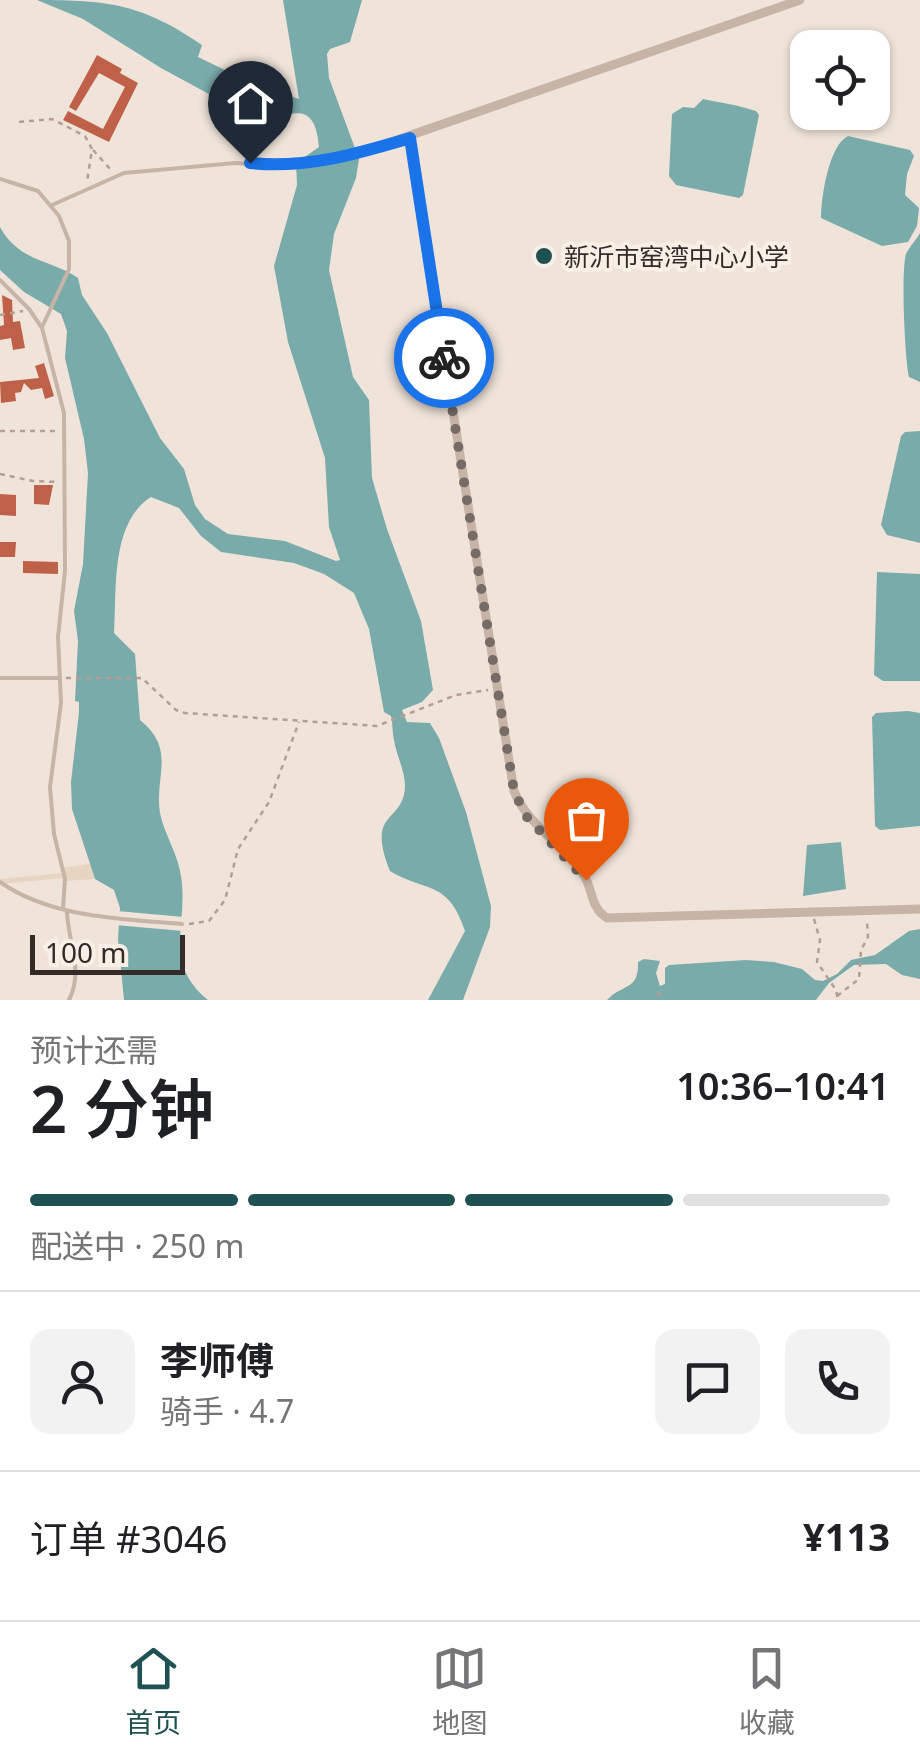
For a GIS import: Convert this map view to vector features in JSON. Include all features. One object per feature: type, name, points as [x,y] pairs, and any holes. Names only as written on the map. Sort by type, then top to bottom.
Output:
[{"type":"street","points":[[362,152],[800,0]]},
{"type":"street","points":[[410,138],[496,689],[520,806],[586,880],[599,913],[618,919],[920,909]]},
{"type":"lane","points":[[52,206],[117,176],[235,163],[287,167],[362,152]]},
{"type":"lane","points":[[0,179],[38,191],[52,206],[69,241],[69,269],[42,328]]},
{"type":"lane","points":[[0,280],[42,328],[62,400],[66,431],[65,570],[58,637],[60,715],[50,810],[65,879],[65,909],[76,968],[69,1000]]},
{"type":"lane","points":[[0,678],[60,678]]},
{"type":"lane","points":[[0,882],[17,894],[65,909],[182,924]]},
{"type":"path","points":[[19,122],[52,118],[85,136],[117,176]]},
{"type":"path","points":[[86,189],[92,149]]},
{"type":"path","points":[[0,315],[29,309]]},
{"type":"path","points":[[0,432],[66,431]]},
{"type":"path","points":[[0,474],[66,482]]},
{"type":"path","points":[[60,678],[142,678],[176,710],[186,713],[377,726],[456,695],[496,689]]},
{"type":"path","points":[[182,924],[208,921],[226,900],[238,849],[269,802],[300,722]]},
{"type":"path","points":[[814,913],[814,928],[820,940],[816,962],[837,998],[855,984],[861,970],[860,957],[868,937],[867,911]]},
{"type":"path","points":[[658,992],[663,1000]]},
{"type":"shaded area","points":[[91,864],[95,879],[0,884],[0,879],[63,873],[63,867]]},
{"type":"water","points":[[37,0],[105,3],[142,13],[202,45],[198,57],[252,83],[299,99],[283,0],[362,0],[350,42],[330,49],[327,54],[329,78],[359,159],[356,178],[334,234],[329,270],[353,377],[369,400],[372,478],[421,621],[433,690],[422,702],[402,710],[407,722],[430,723],[439,738],[466,812],[491,906],[490,927],[463,1000],[428,1000],[465,931],[458,914],[443,895],[390,871],[383,851],[383,827],[399,807],[405,780],[391,716],[384,712],[369,629],[354,593],[324,574],[294,563],[221,552],[201,536],[179,508],[151,497],[128,523],[122,540],[114,633],[135,654],[140,720],[158,742],[161,753],[160,813],[178,864],[182,889],[181,955],[193,985],[208,1000],[124,1000],[118,939],[120,908],[114,890],[95,879],[72,809],[79,712],[79,702],[75,701],[78,641],[74,611],[83,564],[88,473],[65,358],[67,331],[61,314],[24,292],[0,270],[0,227],[26,254],[78,278],[82,295],[107,333],[160,438],[184,469],[195,505],[205,519],[228,534],[285,541],[340,560],[329,527],[325,458],[288,342],[274,266],[297,185],[296,163],[319,147],[311,119],[304,114],[253,118],[161,68],[83,19]]},
{"type":"water","points":[[703,99],[756,111],[759,115],[743,195],[739,198],[676,185],[669,176],[672,114],[683,107],[694,108]]},
{"type":"water","points":[[848,136],[910,150],[914,156],[905,195],[919,208],[917,226],[908,242],[882,246],[821,218],[831,160]]},
{"type":"water","points":[[920,233],[920,382],[909,377],[904,292],[907,252]]},
{"type":"water","points":[[920,431],[920,543],[887,535],[881,525],[901,436]]},
{"type":"water","points":[[877,572],[920,574],[920,681],[883,681],[874,675]]},
{"type":"water","points":[[876,713],[920,713],[920,826],[880,830],[875,826],[872,717]]},
{"type":"water","points":[[841,842],[846,889],[803,896],[807,845]]},
{"type":"water","points":[[920,929],[920,979],[902,975],[886,964],[854,965],[829,983],[816,1000],[607,1000],[633,982],[638,962],[644,959],[660,961],[656,973],[660,986],[665,984],[665,968],[669,965],[746,960],[802,969],[815,980],[823,981],[851,960],[875,955],[909,931]]},
{"type":"pier","points":[[117,911],[184,917],[183,931],[115,925]]},
{"type":"building","points":[[97,55],[138,83],[109,142],[63,120],[68,111],[103,129],[125,87],[99,73],[76,111],[69,107]]},
{"type":"building","points":[[2,295],[12,300],[13,322],[20,321],[25,348],[13,350],[11,338],[0,340],[0,326],[4,325]]},
{"type":"building","points":[[44,363],[54,396],[45,399],[42,388],[31,390],[24,383],[21,392],[15,393],[16,401],[1,403],[0,382],[39,378],[35,366]]},
{"type":"building","points":[[34,485],[53,485],[49,505],[34,504]]},
{"type":"building","points":[[0,494],[16,495],[16,516],[0,515]]},
{"type":"building","points":[[0,542],[16,542],[15,557],[0,557]]},
{"type":"building","points":[[23,561],[58,562],[58,574],[23,573]]},
{"type":"way so far","points":[[444,358],[514,791],[526,816],[586,880]]},
{"type":"place","name":"新沂市窑湾中心小学","points":[[544,256]]},
{"type":"route","points":[[250,163],[287,167],[410,138],[444,358]]}]
